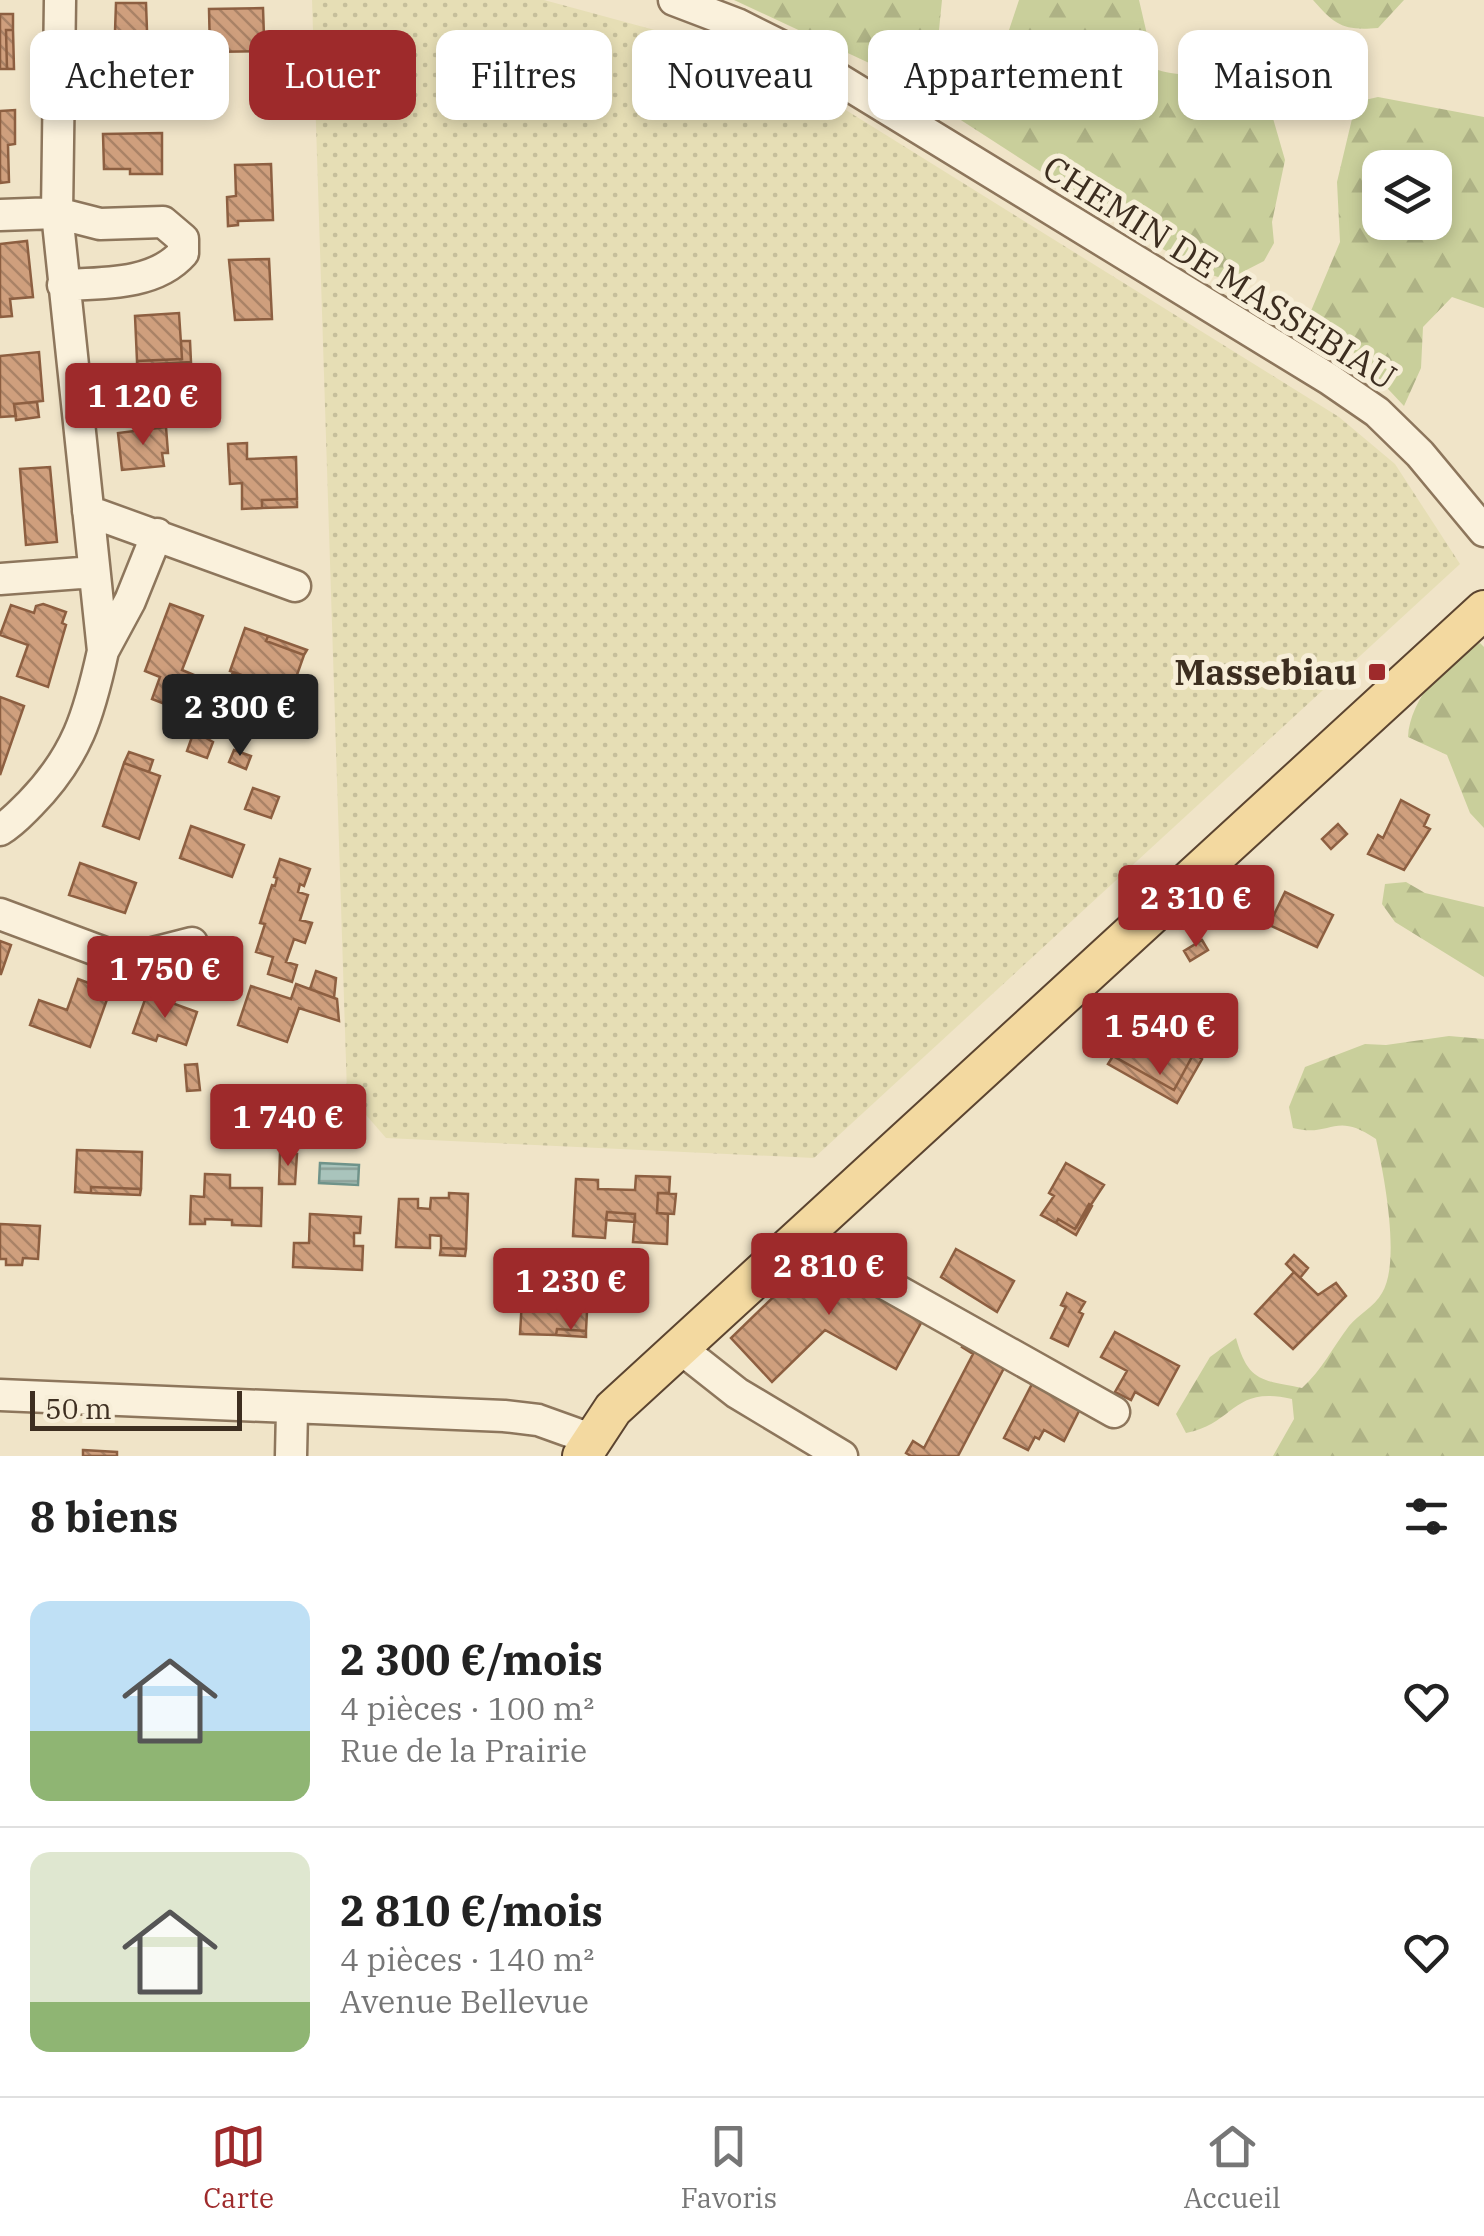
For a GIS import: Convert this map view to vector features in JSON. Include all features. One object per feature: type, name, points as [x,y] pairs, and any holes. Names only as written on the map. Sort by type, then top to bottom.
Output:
[{"type":"main road","points":[[586,1448],[613,1409],[1484,610]]},
{"type":"street","points":[[60,0],[57,213],[103,651]]},
{"type":"street","name":"CHEMIN DE MASSEBIAU","points":[[674,0],[737,24],[801,56],[1329,380],[1377,412],[1420,454],[1484,532]]},
{"type":"street","points":[[0,215],[57,213],[100,224],[163,222],[183,239],[183,253],[156,274],[63,285]]},
{"type":"street","points":[[88,510],[295,586]]},
{"type":"street","points":[[0,830],[43,790],[71,754],[89,716],[103,651],[130,601],[157,534]]},
{"type":"street","points":[[0,579],[94,572]]},
{"type":"street","points":[[0,914],[110,955],[149,954],[192,943]]},
{"type":"street","points":[[800,1236],[1114,1412]]},
{"type":"street","points":[[680,1348],[737,1393],[842,1456]]},
{"type":"street","points":[[0,1395],[504,1416],[538,1420],[586,1448]]},
{"type":"street","points":[[291,1456],[292,1410]]},
{"type":"shaded area","points":[[312,0],[544,0],[655,30],[632,30],[632,120],[848,120],[848,111],[1339,417],[1395,464],[1460,564],[814,1158],[386,1138],[347,1093],[316,120],[416,120],[416,30],[313,30]]},
{"type":"green space","points":[[734,0],[942,0],[939,30],[868,30],[868,62],[848,53],[848,30],[798,30]]},
{"type":"green space","points":[[1019,0],[1139,0],[1146,30],[1009,30]]},
{"type":"green space","points":[[1313,0],[1404,0],[1378,28],[1366,29],[1341,24]]},
{"type":"green space","points":[[1158,70],[1178,74],[1178,120],[1273,120],[1285,160],[1272,222],[1274,243],[1264,261],[1227,280],[1206,273],[1143,238],[961,120],[1158,120]]},
{"type":"green space","points":[[1378,97],[1484,117],[1484,308],[1452,297],[1423,327],[1421,368],[1404,406],[1343,341],[1308,318],[1340,242],[1337,182],[1352,120],[1368,120],[1368,99]]},
{"type":"green space","points":[[1480,643],[1484,647],[1484,828],[1470,813],[1447,755],[1408,737],[1415,709],[1432,682],[1455,659]]},
{"type":"green space","points":[[1406,882],[1425,893],[1484,907],[1484,977],[1395,922],[1382,904],[1385,884]]},
{"type":"green space","points":[[1449,1036],[1484,1039],[1484,1456],[1273,1456],[1294,1419],[1292,1399],[1272,1396],[1245,1401],[1215,1422],[1186,1433],[1176,1414],[1210,1357],[1236,1338],[1251,1371],[1266,1380],[1302,1388],[1349,1326],[1379,1298],[1388,1279],[1391,1240],[1376,1139],[1351,1126],[1293,1128],[1289,1107],[1305,1067],[1365,1044]]},
{"type":"water","points":[[320,1163],[359,1165],[358,1185],[319,1183]]},
{"type":"building","points":[[116,3],[146,3],[147,30],[115,30]]},
{"type":"building","points":[[263,8],[264,30],[249,30],[249,51],[229,52],[229,30],[209,30],[209,9]]},
{"type":"building","points":[[0,14],[13,14],[13,30],[6,30],[7,69],[0,69]]},
{"type":"building","points":[[6,30],[13,30],[14,69],[7,69]]},
{"type":"building","points":[[15,110],[15,144],[8,145],[9,182],[0,183],[0,111]]},
{"type":"building","points":[[162,133],[162,174],[104,169],[103,134]]},
{"type":"building","points":[[271,164],[273,220],[238,221],[238,225],[228,226],[227,197],[236,196],[235,165]]},
{"type":"building","points":[[27,241],[33,297],[10,299],[12,316],[0,317],[0,244]]},
{"type":"building","points":[[269,259],[272,319],[235,320],[229,260]]},
{"type":"building","points":[[179,313],[182,359],[137,361],[135,316]]},
{"type":"building","points":[[181,341],[190,341],[191,362],[137,365],[137,361],[182,359]]},
{"type":"building","points":[[39,352],[43,401],[14,404],[16,416],[0,417],[0,356]]},
{"type":"building","points":[[37,402],[39,417],[16,420],[14,404]]},
{"type":"building","points":[[166,427],[168,453],[162,453],[164,466],[122,470],[118,433]]},
{"type":"building","points":[[247,443],[247,459],[296,457],[297,499],[262,500],[262,508],[242,509],[242,483],[230,484],[228,444]]},
{"type":"building","points":[[50,467],[57,542],[26,545],[20,469]]},
{"type":"building","points":[[297,499],[297,507],[262,508],[262,500]]},
{"type":"building","points":[[43,604],[66,612],[62,623],[66,625],[48,687],[17,676],[28,645],[0,635],[11,605],[34,613],[36,606]]},
{"type":"building","points":[[170,604],[203,616],[182,670],[194,675],[180,710],[152,699],[160,677],[145,671]]},
{"type":"building","points":[[245,628],[268,636],[266,641],[304,655],[291,692],[230,671]]},
{"type":"building","points":[[268,636],[307,650],[304,655],[266,641]]},
{"type":"building","points":[[233,672],[289,692],[285,702],[229,682]]},
{"type":"building","points":[[0,697],[24,706],[0,775]]},
{"type":"building","points":[[194,731],[213,742],[207,758],[187,751]]},
{"type":"building","points":[[234,750],[251,756],[246,769],[229,762]]},
{"type":"building","points":[[129,752],[153,760],[149,772],[124,763]]},
{"type":"building","points":[[124,763],[160,776],[139,839],[103,826]]},
{"type":"building","points":[[253,788],[279,797],[271,818],[245,809]]},
{"type":"building","points":[[1401,800],[1429,815],[1424,826],[1430,829],[1404,870],[1368,854],[1378,835],[1383,838]]},
{"type":"building","points":[[1338,824],[1347,834],[1331,849],[1322,839]]},
{"type":"building","points":[[191,826],[244,845],[232,877],[180,858]]},
{"type":"building","points":[[280,859],[310,869],[298,892],[308,895],[300,920],[312,923],[305,943],[294,939],[286,962],[297,965],[292,982],[268,974],[273,957],[256,952],[265,924],[260,923],[272,885],[275,886]]},
{"type":"building","points":[[80,863],[136,883],[125,913],[69,895]]},
{"type":"building","points":[[1285,892],[1333,915],[1317,947],[1269,925]]},
{"type":"building","points":[[1202,940],[1208,950],[1190,961],[1184,951]]},
{"type":"building","points":[[0,941],[11,945],[1,974],[0,974]]},
{"type":"building","points":[[316,971],[336,978],[334,998],[310,989]]},
{"type":"building","points":[[78,979],[110,991],[90,1047],[30,1025],[39,1000],[67,1010]]},
{"type":"building","points":[[296,984],[337,999],[339,1021],[299,1008],[287,1042],[238,1025],[251,986],[291,999]]},
{"type":"building","points":[[147,994],[197,1012],[186,1045],[158,1035],[156,1041],[133,1033]]},
{"type":"building","points":[[1133,1020],[1194,1053],[1174,1090],[1113,1056]]},
{"type":"building","points":[[1194,1053],[1202,1059],[1177,1103],[1108,1064],[1113,1056],[1174,1090]]},
{"type":"building","points":[[197,1064],[200,1090],[187,1091],[185,1065]]},
{"type":"building","points":[[267,1118],[293,1119],[292,1132],[266,1131]]},
{"type":"building","points":[[77,1150],[142,1152],[141,1189],[91,1187],[91,1193],[75,1192]]},
{"type":"building","points":[[280,1153],[297,1154],[295,1184],[279,1184]]},
{"type":"building","points":[[1066,1163],[1104,1185],[1075,1229],[1041,1215],[1054,1196],[1049,1193]]},
{"type":"building","points":[[205,1174],[230,1175],[230,1188],[262,1188],[261,1226],[205,1219],[205,1224],[190,1224],[191,1196],[204,1197]]},
{"type":"building","points":[[636,1176],[670,1177],[669,1193],[658,1193],[657,1213],[668,1214],[667,1244],[633,1242],[635,1214],[607,1212],[605,1238],[573,1236],[576,1179],[598,1180],[598,1189],[635,1190]]},
{"type":"building","points":[[91,1187],[141,1189],[140,1195],[91,1193]]},
{"type":"building","points":[[449,1193],[468,1194],[466,1249],[441,1248],[441,1236],[430,1235],[430,1248],[396,1247],[399,1199],[418,1199],[418,1208],[430,1209],[431,1198],[449,1198]]},
{"type":"building","points":[[658,1193],[676,1194],[674,1214],[657,1213]]},
{"type":"building","points":[[1089,1204],[1092,1206],[1076,1235],[1056,1223],[1058,1219],[1075,1229]]},
{"type":"building","points":[[607,1212],[635,1214],[635,1222],[606,1220]]},
{"type":"building","points":[[310,1214],[361,1217],[360,1233],[354,1233],[354,1246],[363,1246],[362,1270],[293,1267],[294,1243],[309,1243]]},
{"type":"building","points":[[0,1224],[40,1226],[38,1259],[23,1258],[22,1265],[6,1265],[6,1259],[0,1259]]},
{"type":"building","points":[[441,1248],[466,1249],[465,1256],[440,1255]]},
{"type":"building","points":[[956,1249],[1014,1281],[997,1312],[941,1277]]},
{"type":"building","points":[[820,1252],[927,1312],[896,1369],[825,1330],[772,1382],[731,1338]]},
{"type":"building","points":[[1294,1255],[1308,1268],[1300,1278],[1286,1264]]},
{"type":"building","points":[[1294,1272],[1318,1295],[1336,1283],[1346,1296],[1293,1349],[1255,1314]]},
{"type":"building","points":[[538,1284],[558,1285],[557,1301],[538,1300]]},
{"type":"building","points":[[558,1291],[588,1292],[586,1331],[557,1329],[556,1335],[520,1334],[522,1299],[557,1301]]},
{"type":"building","points":[[1067,1293],[1085,1302],[1068,1346],[1051,1338],[1066,1307],[1061,1305]]},
{"type":"building","points":[[557,1329],[586,1331],[586,1337],[556,1335]]},
{"type":"building","points":[[1115,1332],[1179,1366],[1158,1405],[1135,1392],[1131,1400],[1115,1392],[1127,1371],[1101,1357]]},
{"type":"building","points":[[969,1335],[990,1360],[1004,1368],[958,1456],[911,1456],[906,1453],[913,1441],[924,1448],[973,1354],[962,1347]]},
{"type":"building","points":[[1032,1384],[1080,1409],[1064,1441],[1044,1430],[1028,1450],[1004,1438]]},
{"type":"building","points":[[83,1450],[117,1452],[117,1456],[83,1456]]},
{"type":"place","name":"Massebiau","points":[[1377,672]]}]
